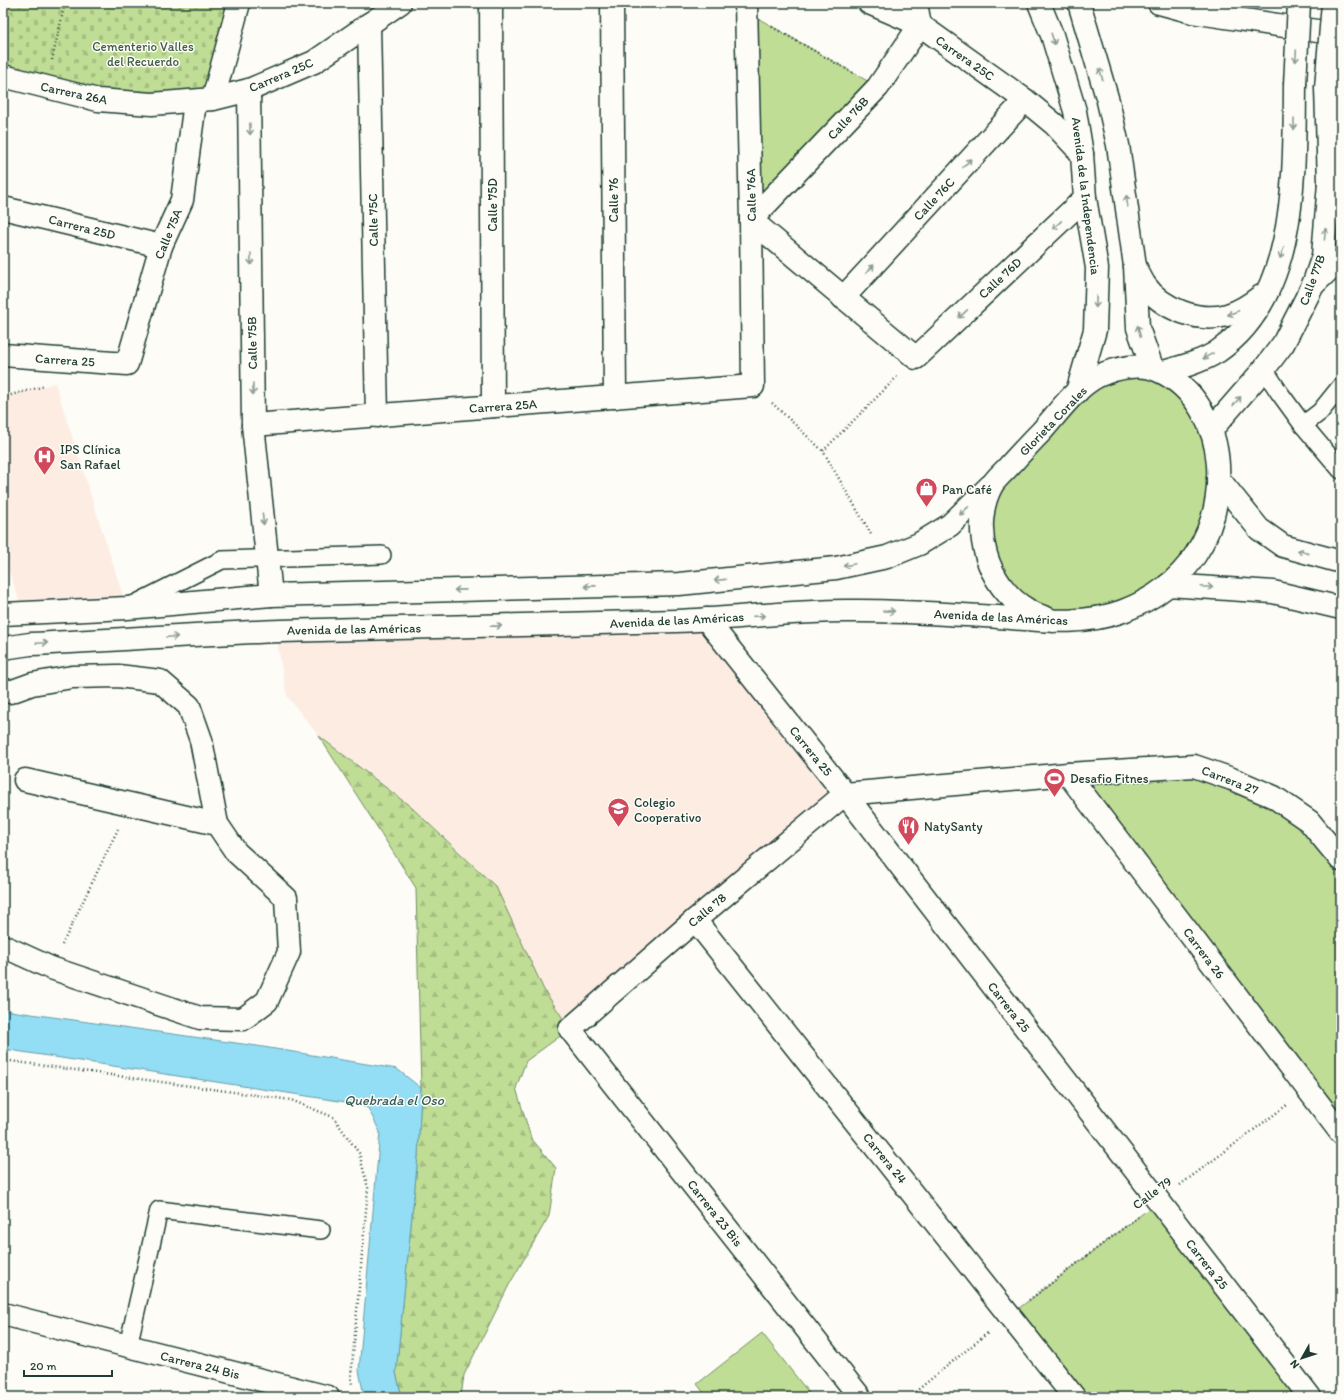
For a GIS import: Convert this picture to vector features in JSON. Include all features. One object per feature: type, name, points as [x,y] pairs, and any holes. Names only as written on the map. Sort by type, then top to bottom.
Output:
[{"type":"street","name":"Calle 75A","points":[[127,364],[161,246],[182,200],[204,100],[238,3]]},
{"type":"street","name":"Carrera 25C","points":[[204,100],[249,90],[314,62],[400,3]]},
{"type":"street","name":"Calle 75D","points":[[491,3],[493,406]]},
{"type":"street","name":"Calle 76","points":[[612,3],[615,397]]},
{"type":"street","name":"Carrera 25C","points":[[869,3],[920,25],[1025,100],[1054,124],[1082,154]]},
{"type":"street","points":[[916,3],[920,25]]},
{"type":"street","name":"Avenida de la Independencia","points":[[1039,3],[1052,35],[1075,111],[1082,154],[1085,198],[1097,268],[1095,330],[1077,392]]},
{"type":"street","points":[[1079,3],[1108,101],[1118,145],[1135,266],[1138,328],[1158,370],[1179,382],[1202,411],[1211,430],[1218,461],[1217,504],[1211,527],[1200,548],[1186,568],[1168,585]]},
{"type":"street","points":[[1159,3],[1192,12],[1331,33],[1341,32]]},
{"type":"street","points":[[1158,370],[1202,360],[1217,351],[1241,332],[1266,293],[1283,250],[1294,182],[1295,85],[1299,3]]},
{"type":"street","name":"Calle 77B","points":[[1211,430],[1264,369],[1283,344],[1313,285],[1323,256],[1329,183],[1326,88],[1333,3]]},
{"type":"street","name":"Calle 76A","points":[[746,8],[752,220],[753,386]]},
{"type":"street","name":"Calle 75C","points":[[369,24],[377,416]]},
{"type":"street","name":"Calle 76B","points":[[752,220],[878,87],[920,25]]},
{"type":"street","name":"Carrera 26A","points":[[3,76],[98,100],[152,104],[204,100]]},
{"type":"street","name":"Calle 75B","points":[[249,90],[253,425],[271,595]]},
{"type":"street","name":"Calle 76C","points":[[843,298],[1025,100]]},
{"type":"street","points":[[1054,124],[1075,111]]},
{"type":"street","points":[[1329,183],[1341,208]]},
{"type":"street","name":"Calle 76D","points":[[916,358],[1085,198]]},
{"type":"street","name":"Carrera 25D","points":[[3,208],[161,246]]},
{"type":"street","points":[[752,220],[916,358]]},
{"type":"street","points":[[1313,285],[1336,263],[1341,262]]},
{"type":"street","points":[[1135,266],[1146,286],[1162,301],[1182,312],[1203,317],[1226,316],[1246,308],[1266,293]]},
{"type":"street","name":"Carrera 25","points":[[3,355],[127,364]]},
{"type":"street","name":"Glorieta Corales","points":[[1053,621],[1027,610],[1005,592],[989,567],[982,540],[983,511],[993,484],[1077,392],[1096,377],[1118,370],[1135,367],[1158,370]]},
{"type":"street","name":"Carrera 25A","points":[[253,425],[753,386]]},
{"type":"street","points":[[1218,478],[1260,529],[1283,546],[1341,562]]},
{"type":"street","points":[[3,614],[127,608],[271,595],[679,584],[836,568],[887,558],[918,544],[950,525],[993,484]]},
{"type":"street","points":[[1168,585],[1274,592],[1341,608]]},
{"type":"street","name":"Avenida de las Américas","points":[[3,648],[30,644],[276,631],[706,619],[849,611],[900,611],[1053,621],[1093,619],[1120,612],[1146,601],[1168,585]]},
{"type":"street","name":"Carrera 25","points":[[706,619],[845,794],[1310,1397]]},
{"type":"street","points":[[3,689],[10,692],[32,684],[72,677],[118,676],[160,681],[189,706],[201,740],[217,824],[236,852],[286,898],[289,952],[267,1001],[243,1018],[200,1018],[51,968],[3,946]]},
{"type":"street","name":"Carrera 27","points":[[845,794],[1068,774],[1194,766],[1232,779],[1274,797],[1309,821],[1341,860]]},
{"type":"street","name":"Carrera 26","points":[[1068,774],[1341,1133]]},
{"type":"street","points":[[25,780],[217,824]]},
{"type":"street","name":"Calle 78","points":[[570,1029],[695,920],[845,794]]},
{"type":"street","name":"Carrera 24","points":[[695,920],[1074,1397]]},
{"type":"street","name":"Carrera 23 Bis","points":[[570,1029],[860,1397]]},
{"type":"street","name":"Carrera 24 Bis","points":[[3,1314],[328,1397]]},
{"type":"lane","points":[[1264,369],[1278,392],[1303,425],[1341,470]]},
{"type":"lane","points":[[1303,425],[1320,412],[1341,386]]},
{"type":"lane","points":[[127,608],[222,560],[382,555]]},
{"type":"lane","points":[[128,1346],[159,1210],[321,1230]]},
{"type":"path","points":[[52,60],[65,3]]},
{"type":"path","points":[[746,8],[878,87]]},
{"type":"path","points":[[823,451],[916,358]]},
{"type":"path","points":[[3,397],[48,385]]},
{"type":"path","points":[[753,386],[823,451],[871,534],[887,558]]},
{"type":"path","points":[[51,968],[130,805]]},
{"type":"path","points":[[3,1060],[292,1100],[333,1117],[359,1153],[368,1188],[351,1377],[353,1390]]},
{"type":"path","name":"Calle 79","points":[[909,1397],[1010,1315],[1308,1089]]},
{"type":"shaded area","name":"IPS Clínica San Rafael","points":[[55,383],[123,596],[19,600],[3,554],[3,397]]},
{"type":"shaded area","name":"Colegio Cooperativo","points":[[706,619],[845,794],[570,1029],[544,990],[496,887],[411,807],[319,736],[287,696],[275,631]]},
{"type":"green space","name":"Cementerio Valles del Recuerdo","points":[[3,3],[239,3],[213,99],[152,104],[3,76]]},
{"type":"green space","points":[[747,12],[878,87],[751,220]]},
{"type":"green space","points":[[1135,367],[1202,411],[1217,504],[1168,585],[1073,621],[1005,592],[983,511],[1077,392]]},
{"type":"green space","points":[[319,736],[411,807],[496,887],[544,990],[570,1029],[526,1061],[516,1088],[531,1138],[556,1168],[549,1216],[509,1285],[464,1375],[461,1397],[402,1397],[396,1373],[418,1156],[421,1088],[416,888]]},
{"type":"green space","points":[[1194,766],[1268,794],[1341,860],[1341,1133],[1068,774]]},
{"type":"green space","points":[[1159,1201],[1310,1397],[1074,1397],[1010,1315]]},
{"type":"green space","points":[[762,1333],[812,1397],[707,1397],[697,1384]]},
{"type":"water","name":"Quebrada el Oso","points":[[3,1010],[257,1046],[397,1069],[421,1088],[418,1156],[396,1373],[402,1397],[364,1397],[359,1370],[380,1132],[368,1108],[352,1103],[3,1049]]},
{"type":"place","name":"IPS Clínica San Rafael","points":[[44,476]]},
{"type":"place","name":"Pan Café","points":[[927,508]]},
{"type":"place","name":"Desafio Fitnes","points":[[1054,798]]},
{"type":"place","name":"Colegio Cooperativo","points":[[619,828]]},
{"type":"place","name":"NatySanty","points":[[908,846]]}]
